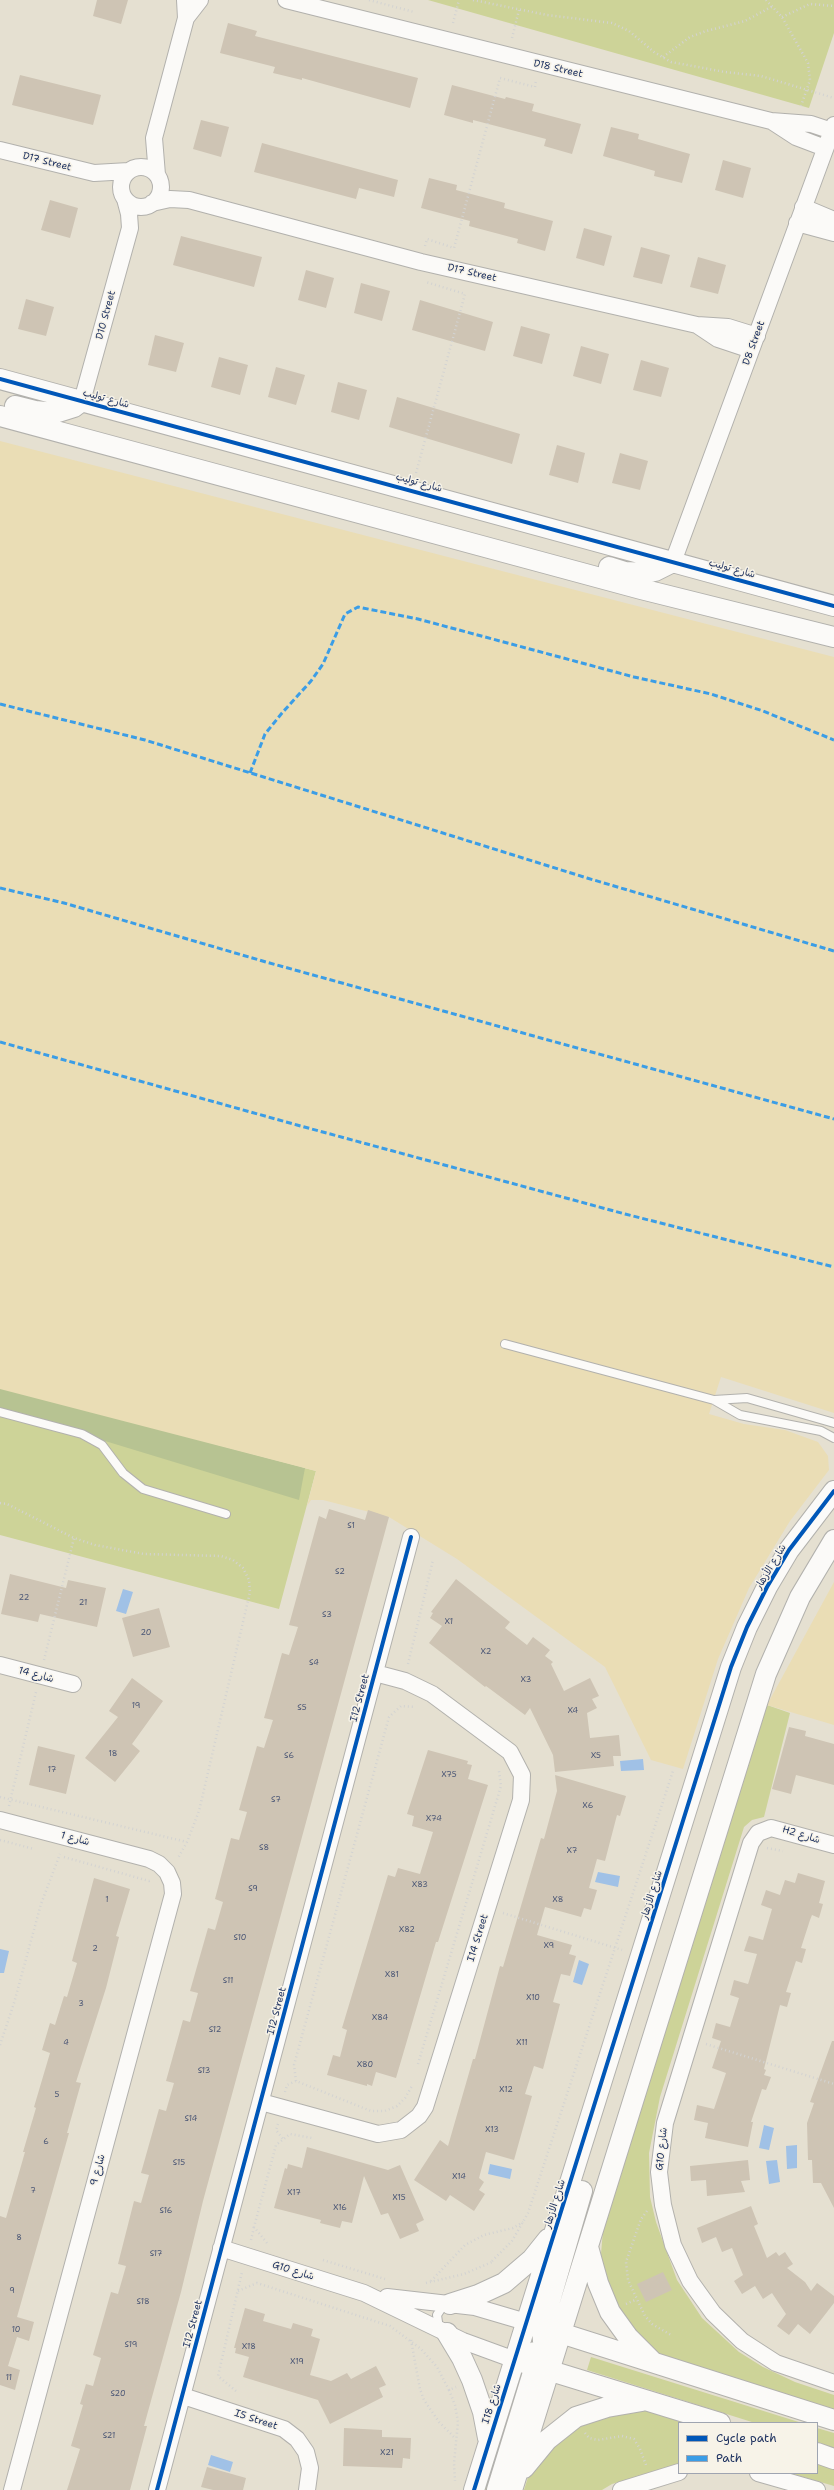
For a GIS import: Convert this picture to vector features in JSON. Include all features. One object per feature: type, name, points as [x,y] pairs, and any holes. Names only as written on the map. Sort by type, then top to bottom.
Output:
[{"type":"street","points":[[154,138],[160,192],[150,204],[136,206],[124,197],[122,184],[154,138],[186,18],[185,0]]},
{"type":"street","points":[[186,18],[200,0]]},
{"type":"street","name":"D18 Street","points":[[286,0],[771,121],[812,124],[833,128]]},
{"type":"street","points":[[771,121],[796,137],[825,148]]},
{"type":"street","name":"D8 Street","points":[[673,562],[833,128]]},
{"type":"street","name":"D17 Street","points":[[0,150],[94,173],[109,182],[124,197]]},
{"type":"street","points":[[132,169],[149,169],[158,177]]},
{"type":"street","name":"D17 Street","points":[[94,173],[132,169]]},
{"type":"street","name":"D17 Street","points":[[158,177],[173,191],[189,200]]},
{"type":"street","name":"D10 Street","points":[[82,401],[130,228],[129,214],[124,197]]},
{"type":"street","name":"D17 Street","points":[[150,204],[170,199],[189,200],[421,262],[697,325],[718,339],[754,343]]},
{"type":"street","name":"D10 Street","points":[[130,228],[150,204]]},
{"type":"street","points":[[803,207],[834,220]]},
{"type":"street","points":[[797,223],[834,233]]},
{"type":"street","name":"شارع توليب","points":[[0,379],[834,606]]},
{"type":"street","points":[[0,402],[44,413],[64,411],[82,401]]},
{"type":"street","points":[[0,416],[536,560],[834,637]]},
{"type":"street","points":[[536,560],[544,556],[562,554],[635,573],[655,571],[673,562]]},
{"type":"street","name":"شارع الأزهار","points":[[543,2328],[556,2228],[731,1667],[747,1626],[767,1587],[790,1550],[834,1491]]},
{"type":"street","name":"I12 Street","points":[[157,2490],[411,1537]]},
{"type":"street","points":[[543,2328],[588,2247],[766,1674],[800,1597],[834,1540]]},
{"type":"street","name":"شارع 14","points":[[0,1665],[72,1684]]},
{"type":"street","name":"I14 Street","points":[[261,2102],[367,2133],[390,2133],[410,2124],[425,2106],[521,1800],[523,1783],[519,1767],[510,1752],[432,1694],[405,1681],[375,1672]]},
{"type":"street","name":"شارع 1","points":[[0,1820],[149,1859],[159,1864],[168,1872]]},
{"type":"street","name":"H2 شارع","points":[[751,1843],[758,1833],[771,1828],[834,1845]]},
{"type":"street","name":"G10 شارع","points":[[751,1843],[690,2039],[661,2139],[659,2172],[662,2205],[672,2244],[690,2281],[713,2313],[742,2341],[776,2363],[834,2383]]},
{"type":"street","name":"شارع 9","points":[[12,2490],[173,1894],[172,1883],[168,1872]]},
{"type":"street","points":[[514,2484],[542,2368],[543,2328],[580,2199],[587,2161],[589,2124]]},
{"type":"street","points":[[447,2303],[478,2296],[504,2283],[532,2259],[556,2228]]},
{"type":"street","points":[[588,2247],[598,2283],[610,2312],[628,2337],[655,2365]]},
{"type":"street","name":"G10 شارع","points":[[221,2248],[364,2293],[407,2300],[447,2303],[488,2310],[655,2365],[834,2420]]},
{"type":"street","name":"G10 شارع","points":[[364,2293],[490,2352],[717,2422]]},
{"type":"street","points":[[497,2490],[542,2368],[532,2330],[543,2328]]},
{"type":"street","name":"I18 شارع","points":[[464,2487],[489,2441],[515,2360],[543,2328]]},
{"type":"street","points":[[443,2331],[462,2358],[472,2380],[483,2412],[489,2441]]},
{"type":"street","name":"I5 Street","points":[[182,2396],[284,2429],[297,2439],[306,2452],[310,2468],[307,2490]]},
{"type":"street","points":[[514,2484],[547,2440],[576,2417],[607,2407],[647,2400]]},
{"type":"street","points":[[818,2453],[834,2459]]},
{"type":"street","points":[[621,2490],[651,2479],[678,2472]]},
{"type":"street","points":[[761,2474],[817,2490]]},
{"type":"lane","points":[[505,1344],[714,1400],[740,1415],[821,1431],[834,1438]]},
{"type":"lane","points":[[714,1400],[747,1398],[834,1423]]},
{"type":"lane","points":[[0,1412],[82,1434],[102,1445],[123,1473],[143,1489],[226,1514]]},
{"type":"lane","points":[[821,1431],[825,1420]]},
{"type":"lane","points":[[443,2331],[437,2315],[447,2303]]},
{"type":"path","points":[[369,0],[420,14]]},
{"type":"path","points":[[453,23],[459,0]]},
{"type":"path","points":[[473,0],[519,10],[616,25],[629,30],[663,57],[681,65],[761,76],[834,98]]},
{"type":"path","points":[[766,0],[782,17],[808,63],[810,80],[800,112]]},
{"type":"path","points":[[782,17],[810,4],[834,6]]},
{"type":"path","points":[[663,57],[690,37],[720,26],[745,21],[773,6]]},
{"type":"path","points":[[512,38],[519,10]]},
{"type":"path","points":[[447,21],[460,25]]},
{"type":"path","points":[[505,36],[518,40]]},
{"type":"path","points":[[0,1503],[7,1504],[74,1538],[95,1546],[144,1554],[221,1556],[233,1560],[243,1568],[249,1580],[250,1592],[199,1811],[187,1842],[168,1872],[149,1881],[52,1853]]},
{"type":"path","points":[[296,2081],[294,2065],[389,1717],[402,1706],[405,1681],[433,1560]]},
{"type":"path","points":[[402,1706],[417,1707]]},
{"type":"path","points":[[416,2071],[501,1786],[500,1774],[496,1765]]},
{"type":"path","points":[[424,2283],[464,2274],[492,2261],[512,2241],[528,2213],[673,1771]]},
{"type":"path","points":[[0,1797],[187,1842]]},
{"type":"path","points":[[0,2045],[14,2003],[31,1939],[67,1837]]},
{"type":"path","points":[[0,1840],[37,1850]]},
{"type":"path","points":[[487,1908],[641,1956]]},
{"type":"path","points":[[690,2039],[834,2084]]},
{"type":"path","points":[[412,2086],[414,2079]]},
{"type":"path","points":[[236,2390],[218,2376],[246,2256],[276,2145],[290,2134],[312,2138]]},
{"type":"path","points":[[662,2205],[649,2210],[641,2219],[626,2262],[626,2271],[635,2300],[645,2316],[661,2330],[671,2335]]},
{"type":"path","points":[[431,2282],[465,2245],[484,2235],[513,2228],[524,2221]]},
{"type":"path","points":[[254,2227],[265,2242],[272,2244]]},
{"type":"path","points":[[316,2258],[389,2280]]},
{"type":"path","points":[[492,2261],[504,2283]]},
{"type":"path","points":[[238,2291],[257,2283],[390,2326],[411,2340],[437,2367],[455,2405],[458,2422],[455,2438],[464,2487]]},
{"type":"path","points":[[411,2340],[420,2389],[424,2400],[439,2422],[455,2438]]},
{"type":"path","points":[[449,2390],[472,2380]]},
{"type":"path","points":[[576,2417],[583,2432],[589,2438],[598,2440],[622,2436],[634,2439],[640,2449],[651,2479]]},
{"type":"green space","points":[[428,0],[834,0],[834,33],[809,108]]},
{"type":"green space","points":[[0,1387],[305,1468],[299,1500],[82,1434],[0,1412]]},
{"type":"green space","points":[[0,1389],[316,1471],[279,1609],[0,1535]]},
{"type":"green space","points":[[767,1705],[790,1713],[764,1817],[752,1820],[744,1827],[660,2097],[649,2153],[650,2197],[656,2222],[677,2280],[702,2318],[739,2352],[763,2367],[795,2382],[834,2395],[834,2410],[665,2357],[649,2348],[620,2316],[600,2266],[603,2230]]},
{"type":"green space","points":[[591,2357],[799,2422],[752,2422],[587,2370]]},
{"type":"green space","points":[[513,2399],[519,2401],[491,2490],[485,2490]]},
{"type":"green space","points":[[636,2409],[666,2413],[690,2422],[678,2422],[678,2464],[612,2484],[602,2490],[524,2490],[529,2474],[574,2424]]},
{"type":"green space","points":[[818,2428],[834,2433],[834,2448],[818,2442]]},
{"type":"green space","points":[[818,2464],[834,2469],[834,2486],[793,2474],[818,2474]]},
{"type":"sand","points":[[0,441],[834,657],[834,1413],[721,1377],[709,1414],[744,1424],[785,1430],[818,1442],[828,1456],[829,1470],[790,1521],[749,1588],[718,1659],[683,1769],[651,1760],[605,1667],[457,1559],[389,1517],[323,1500],[311,1500],[307,1506],[316,1471],[0,1389]]},
{"type":"sand","points":[[834,1582],[834,1725],[767,1705]]},
{"type":"water","points":[[123,1589],[133,1592],[126,1614],[116,1611]]},
{"type":"water","points":[[643,1759],[644,1770],[621,1771],[620,1761]]},
{"type":"water","points":[[598,1872],[620,1876],[618,1887],[595,1882]]},
{"type":"water","points":[[0,1949],[9,1951],[4,1973],[0,1973]]},
{"type":"water","points":[[579,1960],[589,1964],[582,1985],[573,1982]]},
{"type":"water","points":[[764,2125],[774,2128],[769,2150],[759,2148]]},
{"type":"water","points":[[797,2145],[797,2168],[787,2169],[786,2146]]},
{"type":"water","points":[[777,2160],[780,2182],[769,2184],[766,2161]]},
{"type":"water","points":[[490,2164],[512,2169],[510,2179],[488,2174]]},
{"type":"water","points":[[211,2455],[233,2462],[230,2472],[208,2465]]},
{"type":"building","points":[[97,0],[128,0],[121,24],[93,16]]},
{"type":"building","points":[[228,23],[257,31],[255,36],[418,78],[410,108],[302,78],[302,80],[273,73],[275,67],[220,53]]},
{"type":"building","points":[[20,75],[101,95],[93,125],[12,105]]},
{"type":"building","points":[[452,85],[505,99],[506,97],[534,104],[532,111],[581,124],[572,154],[544,146],[546,139],[473,120],[473,123],[444,115]]},
{"type":"building","points":[[201,120],[229,127],[221,157],[193,149]]},
{"type":"building","points":[[611,127],[639,134],[638,139],[690,154],[682,183],[654,176],[655,171],[603,156]]},
{"type":"building","points":[[262,143],[398,180],[394,197],[359,188],[356,199],[254,172]]},
{"type":"building","points":[[723,160],[751,168],[743,198],[715,190]]},
{"type":"building","points":[[429,178],[457,185],[456,190],[505,203],[504,208],[553,221],[545,251],[517,243],[518,239],[469,226],[470,221],[421,208]]},
{"type":"building","points":[[50,200],[78,208],[70,238],[41,230]]},
{"type":"building","points":[[584,228],[612,236],[604,266],[576,258]]},
{"type":"building","points":[[181,236],[262,257],[254,287],[173,265]]},
{"type":"building","points":[[641,247],[670,255],[662,284],[633,277]]},
{"type":"building","points":[[698,257],[726,265],[718,294],[690,287]]},
{"type":"building","points":[[306,270],[334,278],[326,308],[298,300]]},
{"type":"building","points":[[361,283],[390,291],[382,321],[354,313]]},
{"type":"building","points":[[26,299],[54,307],[46,336],[18,329]]},
{"type":"building","points":[[420,300],[493,322],[485,351],[412,330]]},
{"type":"building","points":[[521,326],[550,334],[542,364],[513,356]]},
{"type":"building","points":[[155,335],[184,343],[176,372],[148,365]]},
{"type":"building","points":[[581,346],[609,354],[601,384],[573,376]]},
{"type":"building","points":[[219,357],[248,365],[240,395],[211,387]]},
{"type":"building","points":[[641,360],[669,368],[661,397],[633,390]]},
{"type":"building","points":[[276,367],[305,375],[296,405],[268,397]]},
{"type":"building","points":[[338,382],[367,390],[359,420],[331,412]]},
{"type":"building","points":[[397,397],[520,434],[512,464],[389,427]]},
{"type":"building","points":[[557,445],[585,453],[578,483],[549,475]]},
{"type":"building","points":[[620,453],[648,461],[640,490],[612,483]]},
{"type":"building","points":[[329,1509],[365,1520],[368,1510],[389,1517],[203,2201],[181,2292],[144,2426],[147,2426],[130,2490],[67,2490],[80,2449],[71,2446],[83,2405],[80,2404],[86,2384],[93,2386],[101,2358],[93,2355],[111,2292],[118,2294],[126,2266],[118,2264],[134,2201],[141,2203],[149,2175],[141,2173],[159,2109],[166,2111],[174,2083],[166,2081],[183,2020],[190,2022],[198,1993],[190,1991],[208,1928],[215,1930],[223,1902],[215,1899],[231,1838],[239,1840],[247,1812],[239,1810],[257,1746],[264,1748],[273,1720],[264,1718],[282,1653],[289,1655],[298,1627],[289,1625],[319,1516],[326,1519]]},
{"type":"building","points":[[10,1574],[66,1588],[68,1580],[106,1588],[97,1627],[40,1614],[38,1622],[1,1614]]},
{"type":"building","points":[[456,1579],[510,1622],[505,1628],[527,1645],[533,1637],[550,1650],[545,1656],[553,1662],[551,1664],[564,1691],[590,1678],[599,1696],[592,1699],[597,1708],[587,1713],[590,1738],[619,1735],[621,1756],[613,1756],[614,1766],[555,1772],[553,1755],[530,1708],[525,1715],[486,1686],[485,1687],[429,1643],[442,1626],[430,1618],[433,1613],[431,1612]]},
{"type":"building","points":[[159,1608],[170,1647],[133,1657],[122,1618]]},
{"type":"building","points":[[132,1678],[163,1701],[132,1744],[140,1751],[115,1782],[85,1758],[118,1717],[109,1711]]},
{"type":"building","points":[[789,1727],[806,1731],[805,1736],[834,1744],[834,1785],[796,1775],[791,1794],[772,1789]]},
{"type":"building","points":[[38,1746],[75,1755],[66,1794],[29,1785]]},
{"type":"building","points":[[428,1750],[468,1761],[467,1764],[472,1765],[468,1779],[488,1785],[438,1942],[436,1942],[396,2078],[376,2072],[372,2086],[367,2084],[367,2086],[327,2075],[333,2055],[340,2057],[347,2030],[342,2028],[388,1875],[395,1877],[398,1868],[420,1874],[433,1832],[412,1826],[414,1816],[407,1814]]},
{"type":"building","points":[[555,1775],[626,1796],[620,1816],[617,1815],[605,1861],[597,1859],[589,1888],[597,1890],[591,1910],[584,1908],[581,1917],[545,1907],[537,1935],[572,1945],[569,1954],[576,1956],[570,1976],[561,1974],[553,2002],[560,2004],[543,2069],[534,2066],[525,2094],[532,2096],[514,2160],[486,2152],[479,2178],[484,2182],[479,2190],[485,2194],[474,2211],[450,2195],[446,2201],[414,2180],[440,2140],[448,2146],[473,2059],[475,2059],[500,1966],[503,1967],[541,1838],[544,1839],[557,1791]]},
{"type":"building","points":[[798,1873],[825,1881],[819,1903],[823,1904],[819,1918],[812,1915],[810,1920],[801,1948],[806,1949],[802,1963],[796,1961],[786,1992],[791,1993],[787,2007],[780,2005],[764,2069],[766,2070],[764,2075],[771,2077],[766,2090],[762,2089],[751,2122],[753,2122],[748,2147],[705,2138],[708,2123],[694,2120],[697,2105],[714,2109],[726,2073],[712,2068],[721,2041],[712,2038],[716,2023],[730,2027],[739,1998],[730,1995],[734,1980],[748,1984],[757,1954],[744,1951],[749,1936],[763,1940],[772,1909],[761,1905],[766,1890],[780,1895],[785,1880],[795,1883]]},
{"type":"building","points":[[94,1878],[130,1889],[116,1936],[119,1937],[106,1988],[76,2082],[81,2083],[67,2133],[69,2133],[17,2317],[34,2322],[29,2341],[17,2337],[8,2366],[20,2370],[15,2390],[0,2385],[0,2216],[6,2218],[25,2152],[23,2152],[36,2108],[34,2107],[50,2053],[42,2050],[50,2023],[55,2025],[64,1996],[67,1997],[77,1963],[72,1961]]},
{"type":"building","points":[[832,2041],[834,2041],[834,2208],[821,2183],[813,2183],[812,2160],[808,2160],[807,2123],[814,2103],[810,2102]]},
{"type":"building","points":[[307,2147],[388,2170],[400,2165],[424,2220],[416,2224],[419,2231],[400,2239],[388,2213],[381,2215],[364,2176],[352,2223],[342,2221],[340,2228],[320,2223],[321,2220],[274,2208],[285,2168],[287,2169],[288,2164],[302,2168]]},
{"type":"building","points":[[748,2160],[750,2180],[741,2181],[745,2192],[707,2196],[706,2180],[691,2181],[690,2166]]},
{"type":"building","points":[[751,2206],[758,2224],[754,2226],[767,2258],[776,2252],[779,2256],[785,2252],[793,2264],[787,2268],[805,2282],[811,2291],[817,2283],[834,2296],[834,2303],[810,2334],[798,2324],[789,2335],[777,2326],[786,2314],[772,2293],[763,2299],[755,2286],[742,2294],[734,2281],[743,2275],[732,2248],[722,2252],[716,2237],[702,2243],[697,2228]]},
{"type":"building","points":[[663,2272],[672,2290],[646,2302],[637,2284]]},
{"type":"building","points":[[245,2308],[265,2314],[263,2321],[291,2329],[293,2323],[313,2329],[311,2336],[320,2339],[310,2375],[331,2381],[347,2373],[351,2379],[376,2366],[386,2385],[379,2388],[383,2397],[330,2424],[318,2400],[243,2377],[249,2357],[235,2353],[236,2348],[234,2348]]},
{"type":"building","points":[[344,2428],[382,2430],[382,2437],[411,2438],[410,2459],[403,2458],[402,2468],[343,2466]]},
{"type":"building","points":[[207,2467],[246,2478],[243,2490],[213,2490],[201,2487]]},
{"type":"marked path","points":[[250,773],[265,734],[311,681],[323,664],[345,614],[358,607],[418,619],[634,677],[711,694],[763,711],[834,740]]},
{"type":"marked path","points":[[0,704],[145,740],[587,878],[834,951]]},
{"type":"marked path","points":[[0,888],[64,903],[266,962],[834,1119]]},
{"type":"marked path","points":[[0,1042],[297,1125],[625,1214],[834,1267]]},
{"type":"cycle path","points":[[0,379],[834,606]]},
{"type":"cycle path","points":[[474,2490],[731,1667],[747,1627],[767,1587],[789,1550],[834,1491]]},
{"type":"cycle path","points":[[157,2490],[411,1537]]}]
